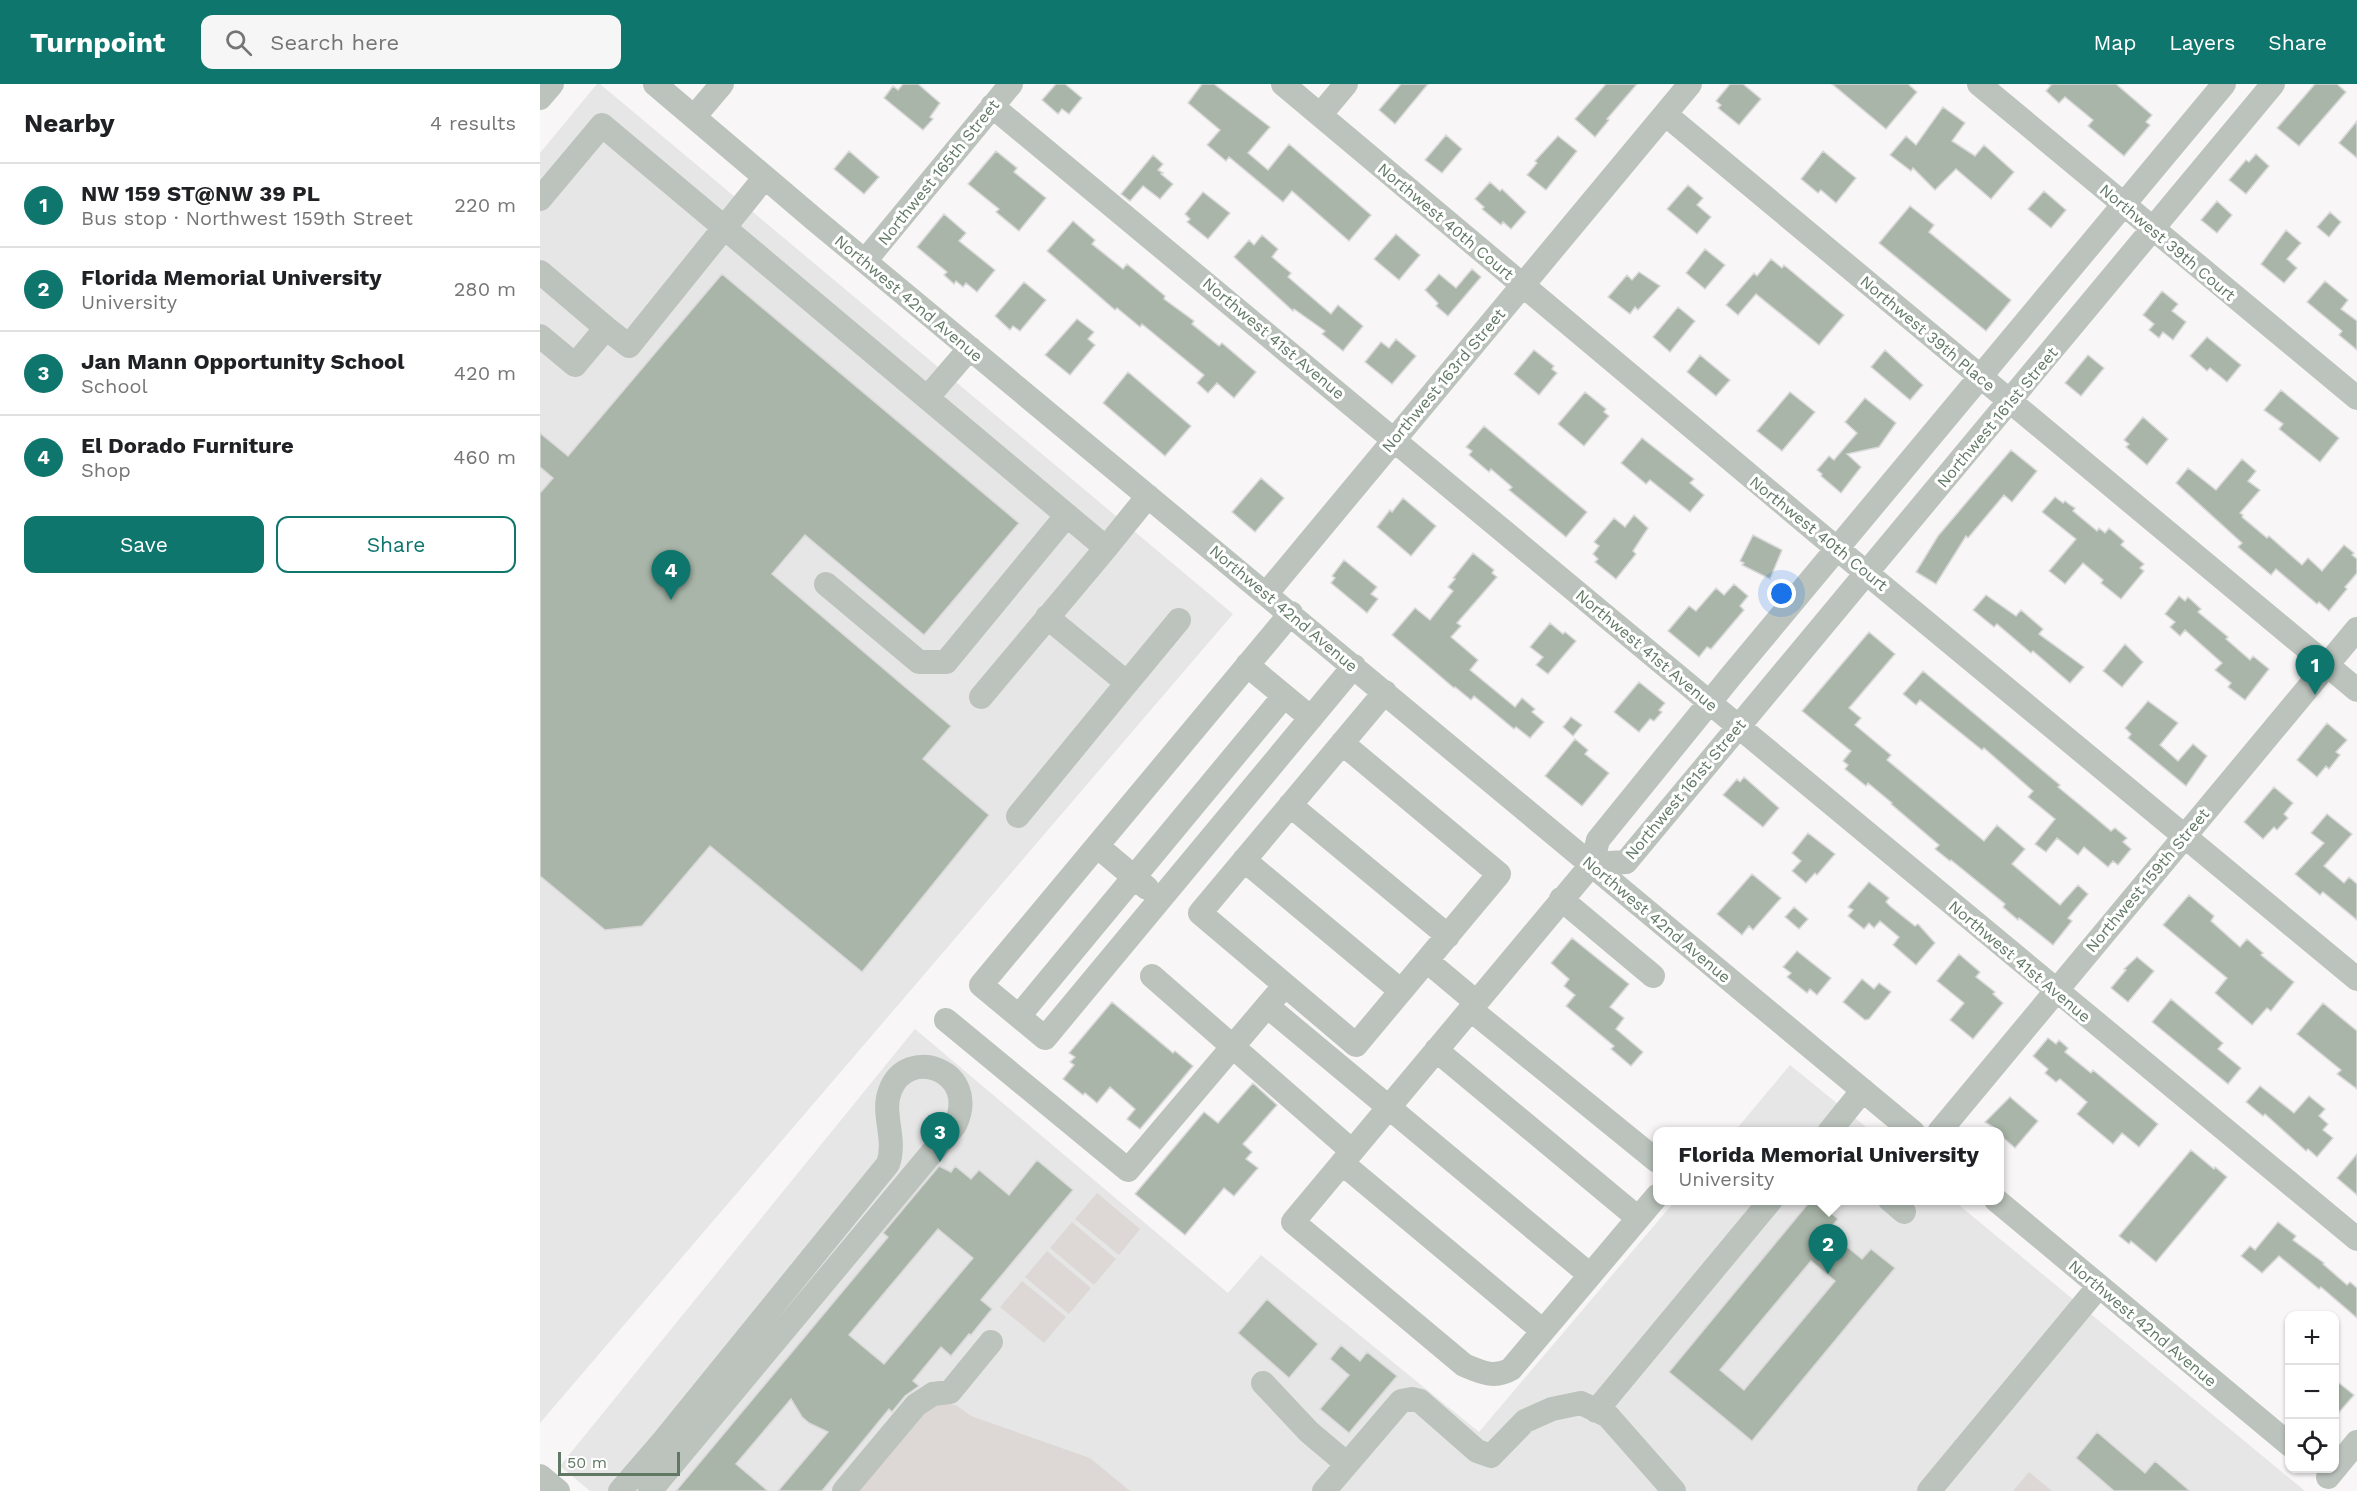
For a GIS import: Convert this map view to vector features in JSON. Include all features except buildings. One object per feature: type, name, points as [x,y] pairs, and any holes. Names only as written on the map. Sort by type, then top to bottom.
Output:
[{"type":"street","points":[[540,98],[552,84]]},
{"type":"street","name":"Northwest 42nd Avenue","points":[[655,84],[1908,1127]]},
{"type":"street","points":[[694,117],[722,84]]},
{"type":"street","name":"Northwest 165th Street","points":[[866,261],[1011,84]]},
{"type":"street","name":"Northwest 40th Court","points":[[1283,84],[2183,837],[2357,979]]},
{"type":"street","points":[[1320,115],[1347,84]]},
{"type":"street","name":"Northwest 163rd Street","points":[[1266,594],[1690,84]]},
{"type":"street","name":"Northwest 39th Court","points":[[1979,84],[2357,398]]},
{"type":"street","name":"Northwest 161st Street","points":[[2224,84],[1598,840],[1592,864],[1626,862],[2273,84]]},
{"type":"street","name":"Northwest 41st Avenue","points":[[993,106],[2357,1239]]},
{"type":"street","name":"Northwest 39th Place","points":[[1665,114],[2357,690]]},
{"type":"street","points":[[540,199],[602,125],[1106,548]]},
{"type":"street","points":[[540,272],[629,346],[765,177]]},
{"type":"street","points":[[541,352],[575,365],[606,328]]},
{"type":"street","points":[[927,398],[970,348]]},
{"type":"street","points":[[981,696],[1148,496]]},
{"type":"street","points":[[826,584],[919,662],[946,662],[1067,515]]},
{"type":"street","points":[[1291,614],[981,985],[1045,1038],[1354,666]]},
{"type":"street","points":[[1047,617],[1127,683]]},
{"type":"street","points":[[1018,816],[1179,620]]},
{"type":"street","name":"Northwest 159th Street","points":[[1942,1127],[2357,629]]},
{"type":"street","points":[[1247,665],[1311,718]]},
{"type":"street","points":[[1342,743],[1499,874],[1356,1045],[1200,913],[1290,805],[1342,743],[1385,692]]},
{"type":"street","points":[[1019,1016],[1284,696]]},
{"type":"street","points":[[1290,805],[1448,936]]},
{"type":"street","points":[[1097,846],[1161,899]]},
{"type":"street","points":[[1244,860],[1401,991]]},
{"type":"street","points":[[1592,864],[1293,1222],[1464,1365],[1486,1374],[1500,1376],[1510,1369],[1653,1201]]},
{"type":"street","points":[[1561,899],[1653,976]]},
{"type":"street","points":[[1427,961],[1473,1005],[1653,1158]]},
{"type":"street","points":[[1152,976],[1233,1046],[1347,1157],[1543,1331]]},
{"type":"street","points":[[946,1020],[1128,1170],[1285,985]]},
{"type":"street","points":[[1267,1006],[1590,1275]]},
{"type":"street","points":[[1436,1050],[1638,1218]]},
{"type":"street","points":[[620,1491],[673,1447],[955,1125],[960,1113],[961,1101],[959,1089],[952,1078],[930,1067],[912,1069],[897,1079],[890,1090],[887,1102],[892,1143],[888,1164],[673,1447],[650,1491]]},
{"type":"street","points":[[1832,1127],[1863,1090]]},
{"type":"street","points":[[1596,1411],[1767,1205]]},
{"type":"street","name":"Northwest 42nd Avenue","points":[[2002,1205],[2285,1442]]},
{"type":"street","points":[[1929,1491],[2099,1286]]},
{"type":"street","points":[[844,1491],[916,1405],[933,1394],[950,1392],[992,1342]]},
{"type":"street","points":[[1263,1383],[1309,1432],[1347,1464]]},
{"type":"street","points":[[1324,1491],[1401,1401],[1412,1399],[1420,1401],[1477,1451],[1491,1455],[1503,1446],[1525,1421],[1552,1409],[1581,1403],[1608,1416],[1674,1491]]},
{"type":"street","points":[[2330,1479],[2357,1442]]},
{"type":"shaded area","points":[[597,84],[600,84],[1233,614],[540,1423],[540,153]]},
{"type":"shaded area","points":[[915,1029],[1228,1293],[1261,1255],[1479,1432],[1672,1205],[1959,1205],[2305,1491],[590,1491],[560,1466]]},
{"type":"shaded area","points":[[1790,1065],[1866,1127],[1738,1127]]},
{"type":"shaded area","points":[[1097,1193],[1140,1229],[1119,1255],[1075,1219]]},
{"type":"shaded area","points":[[1072,1222],[1116,1259],[1094,1285],[1050,1248]]},
{"type":"shaded area","points":[[1047,1251],[1091,1288],[1069,1314],[1025,1277]]},
{"type":"shaded area","points":[[1022,1281],[1066,1317],[1044,1343],[1000,1307]]},
{"type":"shaded area","points":[[941,1403],[956,1405],[971,1416],[1090,1458],[1130,1491],[852,1491],[916,1414]]},
{"type":"shaded area","points":[[2029,1472],[2052,1491],[2013,1491]]},
{"type":"place","name":"El Dorado Furniture","points":[[671,600]]},
{"type":"place","name":"NW 159 ST@NW 39 PL","points":[[2315,695]]},
{"type":"place","name":"Jan Mann Opportunity School","points":[[940,1162]]},
{"type":"place","name":"Florida Memorial University","points":[[1828,1274]]}]
